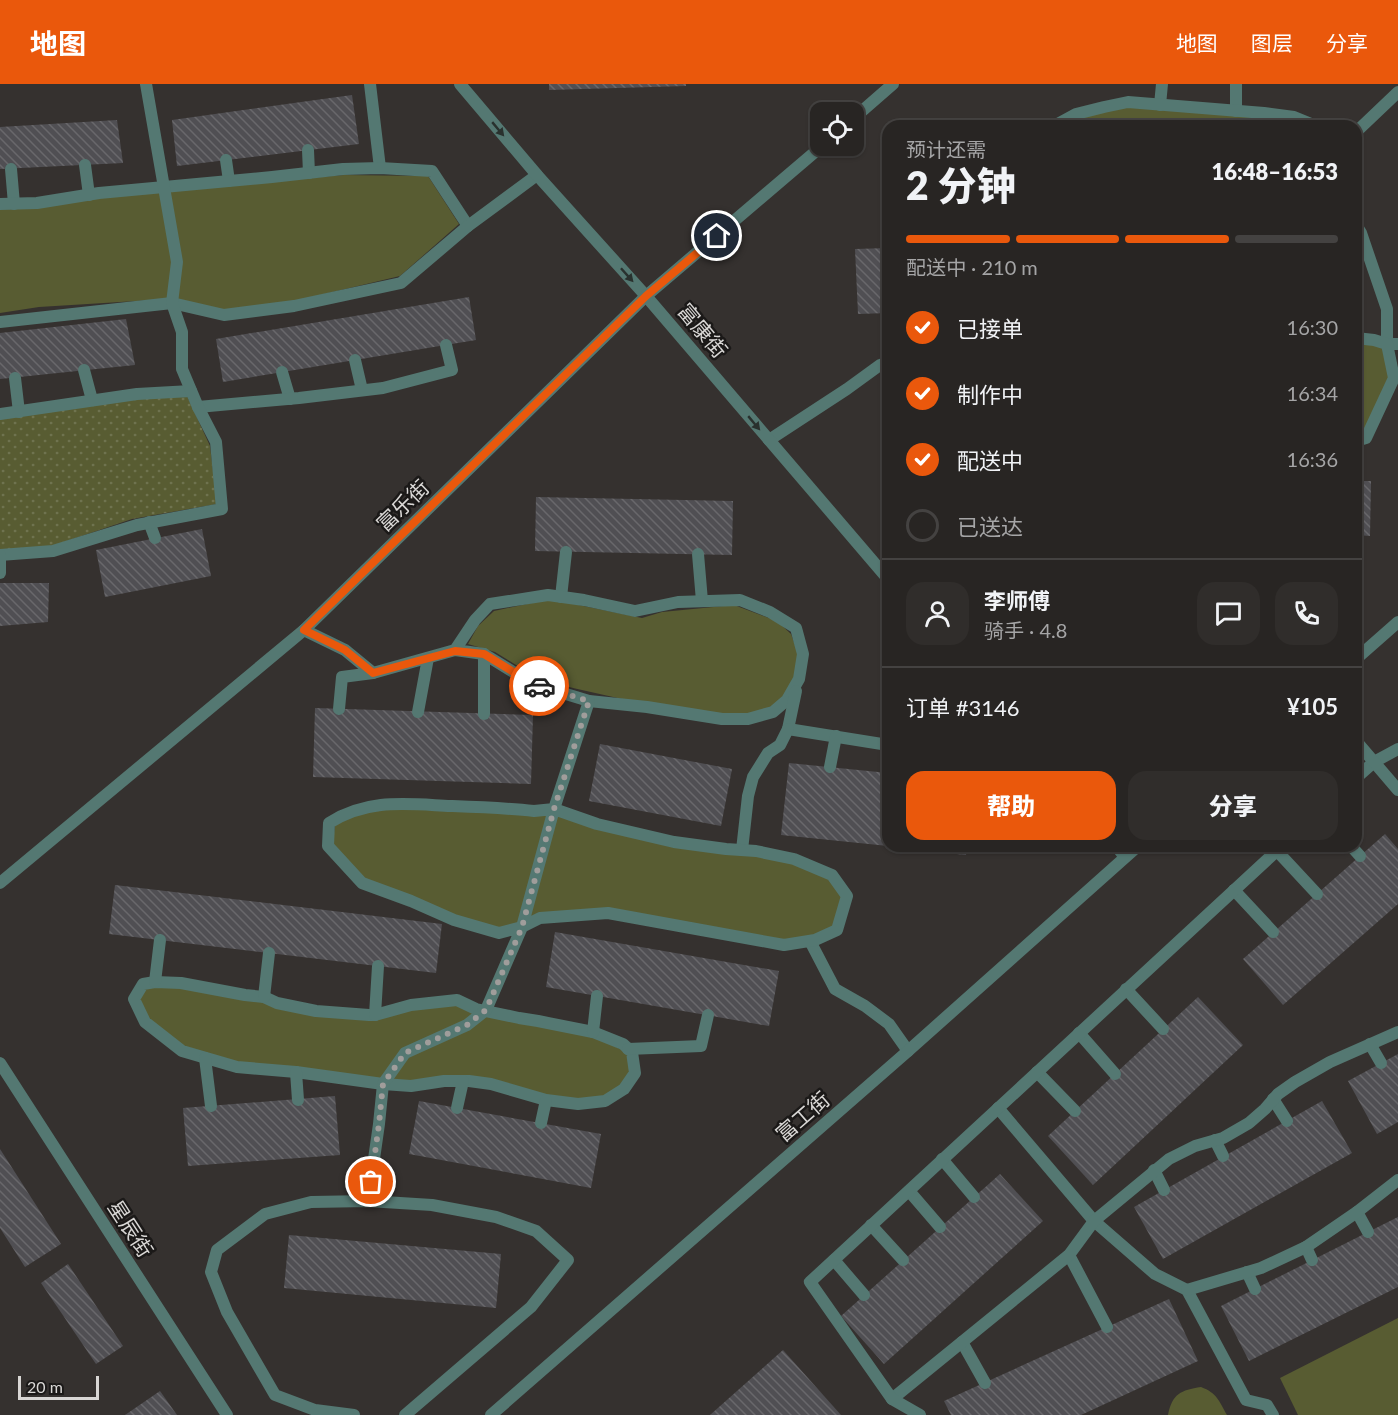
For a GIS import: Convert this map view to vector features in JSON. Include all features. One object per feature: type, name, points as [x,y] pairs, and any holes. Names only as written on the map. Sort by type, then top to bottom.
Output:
[{"type":"street","points":[[0,573],[0,555],[53,551],[136,525],[222,509],[216,442],[182,369],[182,332],[172,303],[177,262],[146,84]]},
{"type":"street","points":[[370,84],[380,168]]},
{"type":"street","name":"富康街","points":[[460,84],[537,175],[646,296],[882,572]]},
{"type":"street","points":[[864,109],[893,84]]},
{"type":"street","points":[[1160,105],[1162,84]]},
{"type":"street","points":[[1236,84],[1236,111]]},
{"type":"street","points":[[1362,126],[1398,92]]},
{"type":"street","points":[[1065,120],[1076,114],[1128,102],[1264,113],[1301,120]]},
{"type":"street","points":[[308,150],[309,173]]},
{"type":"street","name":"富乐街","points":[[0,883],[304,630],[646,296],[810,156]]},
{"type":"street","points":[[226,160],[229,181]]},
{"type":"street","points":[[85,165],[89,195]]},
{"type":"street","points":[[0,204],[37,203],[89,195],[343,169],[380,168],[432,171],[468,226]]},
{"type":"street","points":[[10,169],[14,204]]},
{"type":"street","points":[[0,322],[172,303],[224,315],[294,306],[401,283],[468,226],[537,175]]},
{"type":"street","points":[[1362,236],[1387,309],[1394,378],[1366,438],[1362,439]]},
{"type":"street","points":[[1362,339],[1392,344]]},
{"type":"street","points":[[198,407],[383,388],[452,370],[446,345]]},
{"type":"street","points":[[355,360],[362,390]]},
{"type":"street","points":[[769,440],[882,364]]},
{"type":"street","points":[[84,370],[92,400]]},
{"type":"street","points":[[282,372],[290,399]]},
{"type":"street","points":[[15,378],[19,412]]},
{"type":"street","points":[[0,414],[137,394],[191,391]]},
{"type":"street","points":[[149,522],[155,538]]},
{"type":"street","points":[[561,597],[566,552]]},
{"type":"street","points":[[698,554],[702,601]]},
{"type":"street","points":[[455,651],[475,620],[490,604],[548,596],[584,600],[635,611],[678,602],[740,600],[770,612],[796,628],[803,654],[788,729],[780,745],[768,753],[753,777],[748,796],[742,850]]},
{"type":"street","points":[[1362,654],[1398,622]]},
{"type":"street","points":[[304,630],[345,650],[373,673]]},
{"type":"street","points":[[339,709],[342,677],[373,673],[455,651],[484,654],[533,684],[589,701],[646,706],[722,718],[748,719],[773,712],[787,700],[799,679]]},
{"type":"street","points":[[484,654],[484,714]]},
{"type":"street","points":[[418,712],[428,658]]},
{"type":"street","points":[[368,1202],[383,1084],[405,1053],[467,1025],[486,1010],[522,927],[554,809],[589,701]]},
{"type":"street","points":[[788,729],[882,744]]},
{"type":"street","points":[[830,767],[836,736]]},
{"type":"street","points":[[1362,748],[1398,790]]},
{"type":"street","points":[[1362,773],[1374,762],[1398,749]]},
{"type":"street","points":[[399,803],[534,811],[554,809],[597,824],[674,842],[756,851],[794,859],[832,875],[848,896],[837,930],[815,940],[784,945],[608,913],[540,918],[522,927],[499,933],[454,920],[362,883],[328,846],[330,823],[344,814],[369,806],[399,803]]},
{"type":"street","points":[[1121,852],[1125,857]]},
{"type":"street","name":"富工街","points":[[491,1415],[908,1051],[1131,852]]},
{"type":"street","points":[[920,1415],[892,1399],[810,1282],[1275,852]]},
{"type":"street","points":[[1282,852],[1317,894]]},
{"type":"street","points":[[1356,852],[1360,856]]},
{"type":"street","points":[[1234,890],[1273,932]]},
{"type":"street","points":[[155,982],[159,940]]},
{"type":"street","points":[[810,941],[835,989],[865,1006],[889,1024],[908,1051]]},
{"type":"street","points":[[264,997],[269,953]]},
{"type":"street","points":[[375,1015],[378,966]]},
{"type":"street","points":[[181,983],[264,997],[277,1003],[316,1011],[375,1015],[411,1005],[457,1000],[476,1009],[592,1032],[623,1044],[632,1052],[635,1073],[624,1089],[605,1101],[578,1104],[546,1100],[491,1084],[444,1081],[411,1086],[237,1067],[182,1051],[145,1022],[134,999],[143,984],[181,983]]},
{"type":"street","points":[[1126,989],[1163,1029]]},
{"type":"street","points":[[592,1032],[597,996]]},
{"type":"street","points":[[628,1049],[701,1046],[708,1015]]},
{"type":"street","points":[[892,1399],[1069,1254],[1094,1221],[1169,1159],[1195,1146],[1223,1138],[1249,1123],[1278,1094],[1316,1069],[1398,1032]]},
{"type":"street","points":[[1079,1033],[1115,1074]]},
{"type":"street","points":[[1370,1044],[1381,1063]]},
{"type":"street","points":[[205,1058],[211,1106]]},
{"type":"street","name":"星辰街","points":[[0,1063],[226,1415]]},
{"type":"street","points":[[296,1072],[298,1100]]},
{"type":"street","points":[[1037,1072],[1075,1111]]},
{"type":"street","points":[[457,1108],[463,1081]]},
{"type":"street","points":[[541,1123],[546,1100]]},
{"type":"street","points":[[1273,1100],[1287,1121]]},
{"type":"street","points":[[998,1108],[1094,1221],[1155,1274],[1187,1290],[1246,1400],[1267,1405],[1273,1415]]},
{"type":"street","points":[[1215,1140],[1223,1156]]},
{"type":"street","points":[[942,1159],[974,1197]]},
{"type":"street","points":[[1154,1170],[1164,1190]]},
{"type":"street","points":[[1187,1290],[1261,1268],[1306,1247],[1358,1212],[1398,1180]]},
{"type":"street","points":[[909,1191],[940,1227]]},
{"type":"street","points":[[354,1415],[315,1410],[275,1395],[227,1312],[211,1272],[217,1250],[265,1214],[311,1202],[368,1202],[432,1206],[496,1217],[537,1231],[568,1260],[531,1307],[405,1415]]},
{"type":"street","points":[[1358,1212],[1368,1232]]},
{"type":"street","points":[[871,1225],[903,1260]]},
{"type":"street","points":[[1306,1247],[1312,1260]]},
{"type":"street","points":[[1069,1254],[1107,1327]]},
{"type":"street","points":[[834,1260],[864,1295]]},
{"type":"street","points":[[1247,1272],[1255,1289]]},
{"type":"street","points":[[962,1342],[985,1383]]},
{"type":"green space","points":[[1128,105],[1266,116],[1282,120],[1071,120],[1078,116]]},
{"type":"green space","points":[[344,175],[428,176],[459,224],[400,276],[295,301],[226,310],[178,300],[170,190]]},
{"type":"green space","points":[[161,191],[175,263],[169,299],[39,307],[0,313],[0,208]]},
{"type":"green space","points":[[1362,342],[1385,346],[1391,380],[1362,436]]},
{"type":"green space","points":[[187,396],[210,446],[217,504],[132,519],[52,546],[0,550],[0,418],[138,399]]},
{"type":"green space","points":[[546,600],[642,618],[662,612],[734,605],[777,621],[791,634],[799,656],[795,678],[786,696],[771,708],[748,714],[718,713],[622,699],[573,688],[537,678],[495,652],[468,644],[478,626],[494,611]]},
{"type":"green space","points":[[396,808],[548,815],[520,924],[501,928],[455,916],[364,880],[332,846],[335,826],[356,814]]},
{"type":"green space","points":[[555,812],[790,861],[831,878],[845,896],[836,929],[784,943],[611,911],[526,921]]},
{"type":"green space","points":[[155,984],[375,1017],[457,1002],[480,1011],[464,1024],[403,1050],[380,1082],[237,1065],[182,1049],[146,1019],[137,998],[146,986]]},
{"type":"green space","points":[[486,1013],[590,1034],[628,1053],[632,1071],[622,1086],[603,1097],[578,1101],[546,1097],[492,1081],[387,1083],[407,1056]]},
{"type":"green space","points":[[1398,1318],[1398,1415],[1298,1415],[1280,1378]]},
{"type":"green space","points":[[1201,1387],[1214,1395],[1227,1415],[1168,1415],[1172,1402],[1178,1394]]},
{"type":"building","points":[[549,84],[686,84],[686,86],[549,90]]},
{"type":"building","points":[[352,95],[359,144],[177,166],[172,120]]},
{"type":"building","points":[[117,120],[123,163],[0,169],[0,127]]},
{"type":"building","points":[[882,248],[882,313],[858,314],[855,249]]},
{"type":"building","points":[[469,297],[476,340],[223,382],[216,339]]},
{"type":"building","points":[[126,319],[135,365],[0,379],[0,333]]},
{"type":"building","points":[[1362,481],[1371,481],[1370,536],[1362,535]]},
{"type":"building","points":[[536,497],[733,501],[732,555],[535,551]]},
{"type":"building","points":[[202,529],[211,576],[105,597],[96,550]]},
{"type":"building","points":[[0,583],[49,583],[48,622],[0,626]]},
{"type":"building","points":[[315,708],[533,715],[531,784],[313,777]]},
{"type":"building","points":[[600,744],[732,769],[721,826],[589,801]]},
{"type":"building","points":[[789,763],[882,772],[882,845],[781,835]]},
{"type":"building","points":[[1385,834],[1398,849],[1398,904],[1283,1005],[1243,959]]},
{"type":"building","points":[[937,852],[966,852],[966,855]]},
{"type":"building","points":[[115,885],[442,924],[436,973],[109,934]]},
{"type":"building","points":[[555,932],[779,971],[769,1026],[546,987]]},
{"type":"building","points":[[1198,997],[1243,1045],[1093,1185],[1048,1136]]},
{"type":"building","points":[[1398,1054],[1398,1122],[1377,1134],[1348,1081]]},
{"type":"building","points":[[335,1096],[340,1155],[188,1166],[183,1108]]},
{"type":"building","points":[[419,1101],[601,1134],[591,1188],[409,1154]]},
{"type":"building","points":[[1322,1101],[1352,1153],[1163,1259],[1134,1207]]},
{"type":"building","points":[[0,1149],[61,1244],[25,1267],[0,1228]]},
{"type":"building","points":[[1000,1174],[1043,1221],[884,1364],[841,1316]]},
{"type":"building","points":[[1398,1217],[1398,1287],[1249,1361],[1221,1306]]},
{"type":"building","points":[[289,1235],[501,1254],[496,1308],[284,1288]]},
{"type":"building","points":[[68,1264],[123,1346],[96,1364],[41,1283]]},
{"type":"building","points":[[1169,1299],[1198,1361],[1081,1415],[951,1415],[944,1401]]},
{"type":"building","points":[[783,1350],[841,1415],[710,1415]]},
{"type":"building","points":[[160,1391],[177,1415],[125,1415]]},
{"type":"way so far","points":[[371,1182],[383,1084],[405,1053],[467,1025],[486,1010],[522,927],[554,809],[589,701],[539,686]]},
{"type":"route","points":[[539,686],[484,654],[455,651],[373,673],[345,650],[304,630],[646,296],[717,236]]}]
